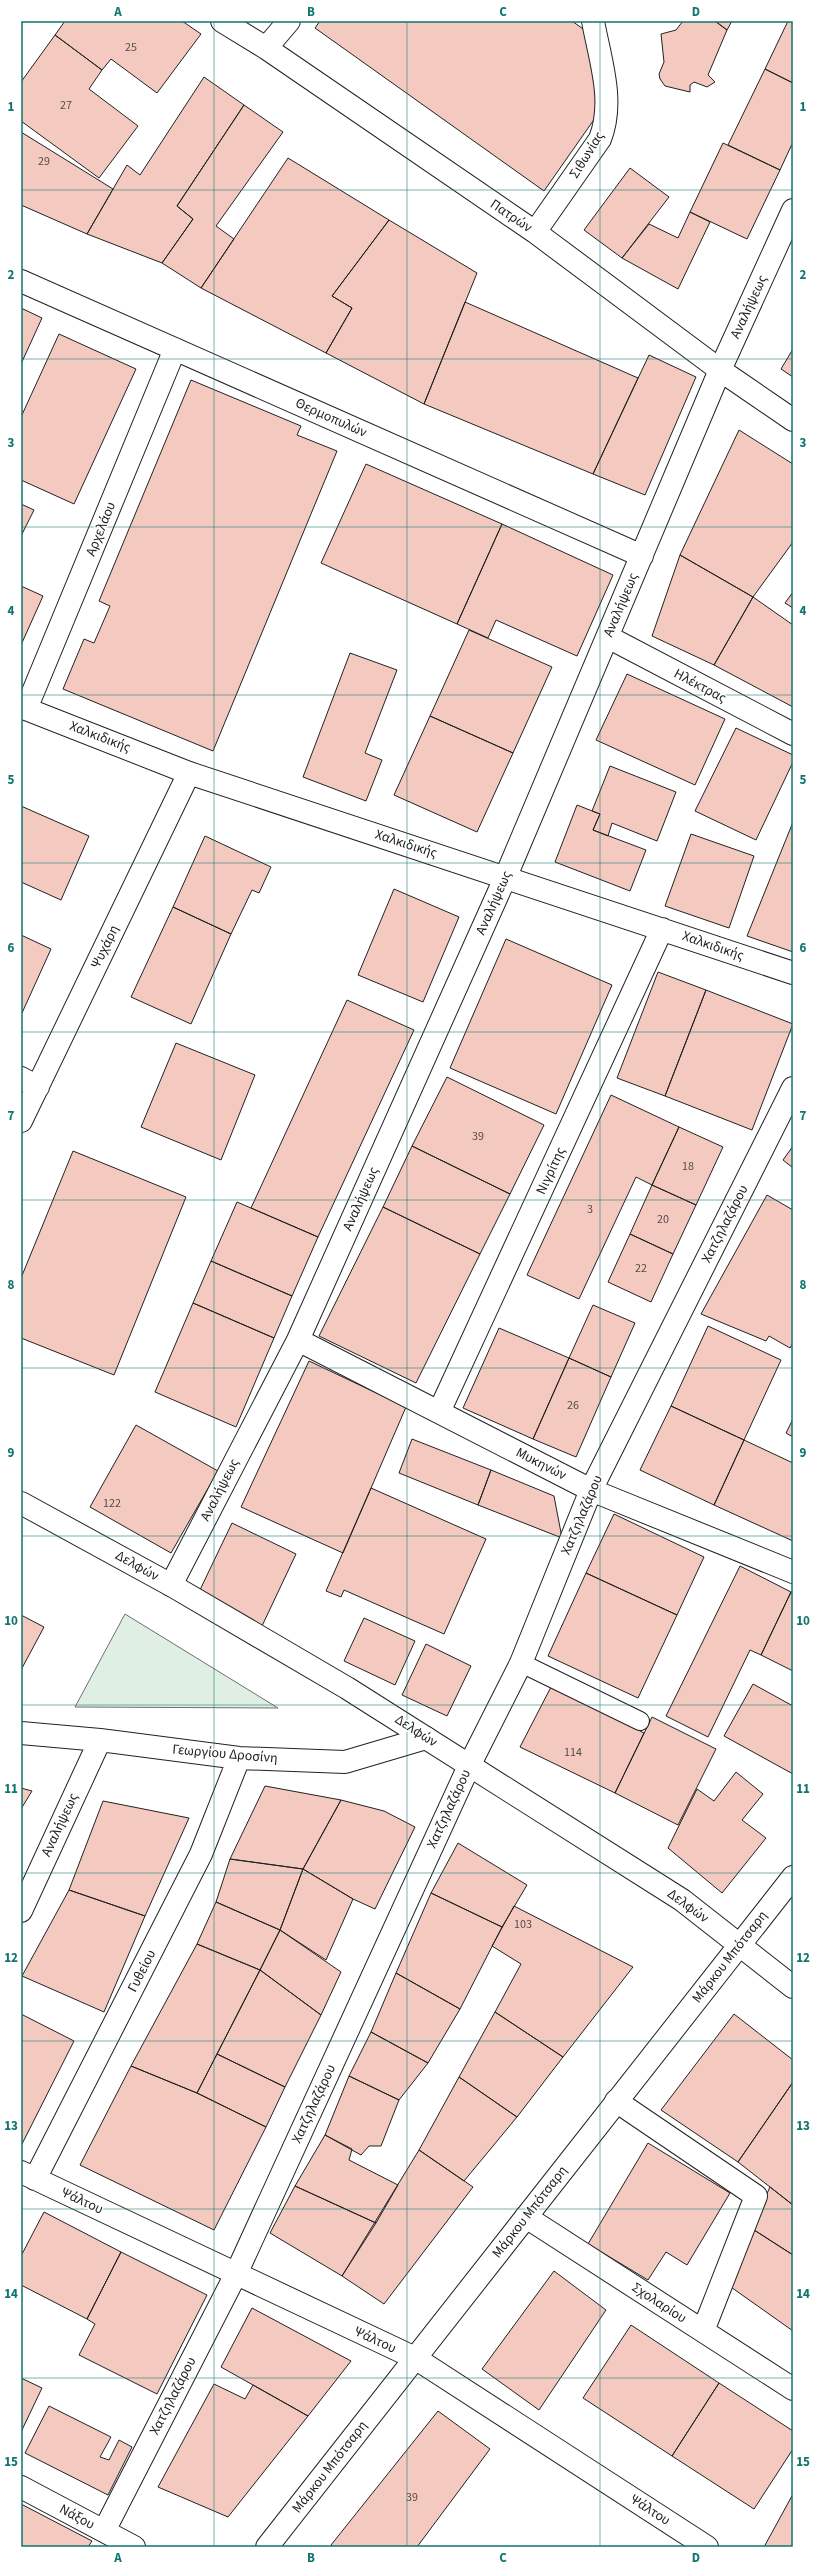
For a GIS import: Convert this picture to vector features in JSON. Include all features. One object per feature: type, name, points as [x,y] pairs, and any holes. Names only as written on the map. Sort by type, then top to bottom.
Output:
[{"type":"street","name":"Πατρών","points":[[222,21],[266,48],[535,232],[720,370],[793,420]]},
{"type":"street","points":[[266,48],[289,21]]},
{"type":"street","name":"Σιθωνίας","points":[[535,232],[600,139],[606,124],[607,94],[593,21]]},
{"type":"street","name":"Αναλήψεως","points":[[171,1585],[298,1340],[506,876],[720,370],[793,210]]},
{"type":"street","name":"Θερμοπυλών","points":[[21,281],[642,556]]},
{"type":"street","name":"Αρχελάου","points":[[24,708],[175,349]]},
{"type":"street","name":"Ηλέκτρας","points":[[608,637],[793,734]]},
{"type":"street","name":"Χαλκιδικής","points":[[24,708],[189,772],[506,876],[793,974]]},
{"type":"street","name":"Ψυχάρη","points":[[21,1121],[29,1082],[189,772]]},
{"type":"street","name":"Νιγρίτης","points":[[439,1412],[662,929]]},
{"type":"street","name":"Χατζηλαζάρου","points":[[104,2531],[236,2274],[469,1766],[521,1663],[591,1490],[793,1088]]},
{"type":"street","name":"Μυκηνών","points":[[298,1340],[591,1490],[793,1572]]},
{"type":"street","name":"Δελφών","points":[[21,1503],[171,1585],[347,1688],[682,1900],[793,1987]]},
{"type":"street","name":"Γεωργίου Δροσίνη","points":[[21,1733],[100,1740],[240,1758],[345,1762],[426,1738]]},
{"type":"street","name":"Αναλήψεως","points":[[21,1911],[100,1740]]},
{"type":"street","name":"Γυθείου","points":[[28,2175],[201,1854],[240,1758]]},
{"type":"street","name":"Μάρκου Μπότσαρη","points":[[267,2547],[793,1877]]},
{"type":"street","points":[[616,2101],[756,2196],[703,2331]]},
{"type":"street","name":"Ψάλτου","points":[[28,2175],[415,2358],[707,2547]]},
{"type":"street","name":"Σχολαρίου","points":[[526,2217],[793,2389]]},
{"type":"street","name":"Νάξου","points":[[21,2487],[134,2547]]},
{"type":"lane","points":[[521,1663],[640,1721]]},
{"type":"green space","points":[[125,1614],[278,1708],[75,1707]]},
{"type":"building","points":[[65,21],[182,21],[201,34],[157,93],[111,59],[102,70],[55,35]]},
{"type":"building","points":[[320,21],[572,21],[590,34],[600,111],[544,191],[315,28]]},
{"type":"building","points":[[683,21],[715,21],[727,30],[708,75],[715,82],[707,87],[694,82],[690,85],[690,92],[665,86],[660,79],[659,74],[664,62],[661,34],[676,30]]},
{"type":"building","points":[[715,21],[732,21],[727,30]]},
{"type":"building","points":[[788,21],[793,21],[793,83],[765,69]]},
{"type":"building","points":[[55,35],[102,70],[89,89],[138,126],[99,178],[21,121],[21,82]]},
{"type":"building","points":[[765,69],[793,83],[793,142],[780,170],[728,145]]},
{"type":"building","points":[[204,77],[244,105],[177,206],[193,219],[162,263],[87,234],[127,165],[140,175]]},
{"type":"building","points":[[244,105],[283,132],[216,226],[234,239],[201,288],[162,263],[193,219],[177,206]]},
{"type":"building","points":[[21,132],[113,189],[87,234],[21,205]]},
{"type":"building","points":[[723,143],[780,170],[747,239],[690,212]]},
{"type":"building","points":[[288,158],[389,220],[332,296],[352,308],[326,353],[201,288]]},
{"type":"building","points":[[630,168],[669,197],[622,258],[584,230]]},
{"type":"building","points":[[690,212],[710,222],[678,289],[622,258],[649,224],[678,238]]},
{"type":"building","points":[[389,220],[477,273],[424,404],[326,353],[352,308],[332,296]]},
{"type":"building","points":[[465,302],[638,378],[593,474],[424,404]]},
{"type":"building","points":[[21,308],[42,318],[21,364]]},
{"type":"building","points":[[59,334],[136,369],[74,504],[21,480],[21,417]]},
{"type":"building","points":[[793,349],[793,377],[781,369]]},
{"type":"building","points":[[649,355],[696,377],[645,495],[593,474]]},
{"type":"building","points":[[191,380],[301,426],[297,435],[337,451],[213,751],[63,689],[84,639],[94,643],[110,606],[99,601]]},
{"type":"building","points":[[739,430],[793,464],[793,542],[753,597],[680,555]]},
{"type":"building","points":[[366,464],[502,524],[457,624],[321,563]]},
{"type":"building","points":[[21,504],[34,510],[21,536]]},
{"type":"building","points":[[502,524],[613,575],[577,656],[496,620],[488,638],[457,624]]},
{"type":"building","points":[[680,555],[753,597],[714,665],[652,636]]},
{"type":"building","points":[[21,586],[43,596],[21,645]]},
{"type":"building","points":[[793,592],[793,608],[785,603]]},
{"type":"building","points":[[753,597],[793,625],[793,707],[714,665]]},
{"type":"building","points":[[469,630],[552,667],[513,753],[430,716]]},
{"type":"building","points":[[350,653],[397,670],[365,753],[382,760],[366,801],[303,777]]},
{"type":"building","points":[[627,674],[725,719],[695,785],[596,740]]},
{"type":"building","points":[[430,716],[513,753],[477,832],[394,795]]},
{"type":"building","points":[[736,728],[793,755],[793,762],[756,840],[695,811]]},
{"type":"building","points":[[610,766],[676,792],[657,841],[612,823],[608,836],[593,830],[600,814],[592,811]]},
{"type":"building","points":[[577,805],[600,814],[593,830],[646,850],[630,891],[555,862]]},
{"type":"building","points":[[21,806],[89,836],[61,900],[21,882]]},
{"type":"building","points":[[793,822],[793,952],[747,936]]},
{"type":"building","points":[[691,834],[754,856],[729,928],[665,906]]},
{"type":"building","points":[[205,836],[271,867],[259,893],[252,890],[231,934],[173,907]]},
{"type":"building","points":[[394,889],[459,917],[423,1002],[358,975]]},
{"type":"building","points":[[173,907],[231,934],[191,1024],[131,997]]},
{"type":"building","points":[[21,935],[51,949],[22,1013],[21,1013]]},
{"type":"building","points":[[506,939],[612,985],[556,1114],[450,1068]]},
{"type":"building","points":[[658,972],[706,990],[665,1096],[617,1078]]},
{"type":"building","points":[[706,990],[793,1024],[752,1130],[665,1096]]},
{"type":"building","points":[[347,1000],[414,1030],[318,1237],[251,1208]]},
{"type":"building","points":[[176,1043],[255,1075],[221,1160],[141,1127]]},
{"type":"building","points":[[447,1077],[544,1125],[510,1194],[412,1146]]},
{"type":"building","points":[[611,1095],[679,1127],[652,1185],[636,1177],[579,1299],[527,1275]]},
{"type":"building","points":[[679,1127],[723,1147],[696,1205],[652,1185]]},
{"type":"building","points":[[412,1146],[510,1194],[480,1254],[383,1207]]},
{"type":"building","points":[[793,1146],[793,1168],[783,1160]]},
{"type":"building","points":[[73,1151],[186,1197],[114,1375],[21,1338],[21,1278]]},
{"type":"building","points":[[652,1185],[696,1205],[673,1254],[630,1234]]},
{"type":"building","points":[[767,1195],[793,1210],[793,1343],[790,1348],[769,1336],[766,1341],[701,1314]]},
{"type":"building","points":[[237,1202],[318,1237],[292,1296],[211,1261]]},
{"type":"building","points":[[383,1207],[480,1254],[416,1383],[319,1336]]},
{"type":"building","points":[[630,1234],[673,1254],[651,1302],[608,1282]]},
{"type":"building","points":[[211,1261],[292,1296],[274,1338],[193,1303]]},
{"type":"building","points":[[193,1303],[274,1338],[236,1427],[155,1392]]},
{"type":"building","points":[[593,1305],[635,1323],[611,1377],[569,1358]]},
{"type":"building","points":[[708,1326],[781,1360],[744,1440],[671,1406]]},
{"type":"building","points":[[499,1328],[569,1358],[533,1439],[463,1408]]},
{"type":"building","points":[[569,1358],[611,1377],[576,1457],[533,1439]]},
{"type":"building","points":[[309,1361],[406,1407],[343,1553],[241,1507]]},
{"type":"building","points":[[671,1406],[744,1440],[714,1505],[640,1470]]},
{"type":"building","points":[[793,1419],[793,1437],[786,1433]]},
{"type":"building","points":[[136,1425],[218,1471],[171,1553],[90,1507]]},
{"type":"building","points":[[412,1439],[491,1470],[478,1505],[399,1473]]},
{"type":"building","points":[[744,1440],[793,1463],[793,1541],[714,1505]]},
{"type":"building","points":[[491,1470],[554,1496],[562,1538],[478,1505]]},
{"type":"building","points":[[371,1488],[486,1539],[444,1634],[344,1590],[341,1597],[326,1591]]},
{"type":"building","points":[[614,1514],[704,1557],[677,1615],[586,1573]]},
{"type":"building","points":[[232,1523],[296,1554],[262,1626],[198,1594]]},
{"type":"building","points":[[740,1566],[791,1592],[761,1655],[750,1650],[708,1737],[666,1716]]},
{"type":"building","points":[[586,1573],[677,1615],[638,1698],[548,1656]]},
{"type":"building","points":[[791,1592],[793,1592],[793,1671],[761,1655]]},
{"type":"building","points":[[21,1615],[44,1627],[21,1670]]},
{"type":"building","points":[[364,1618],[415,1641],[395,1685],[344,1661]]},
{"type":"building","points":[[426,1644],[471,1666],[447,1716],[402,1695]]},
{"type":"building","points":[[753,1684],[793,1706],[793,1774],[724,1736]]},
{"type":"building","points":[[552,1685],[644,1733],[615,1793],[520,1747]]},
{"type":"building","points":[[652,1717],[716,1749],[678,1825],[615,1793]]},
{"type":"building","points":[[736,1772],[763,1794],[742,1820],[766,1838],[722,1893],[668,1848],[697,1789],[714,1801]]},
{"type":"building","points":[[265,1786],[341,1800],[303,1869],[230,1859]]},
{"type":"building","points":[[21,1788],[32,1791],[21,1809]]},
{"type":"building","points":[[341,1800],[384,1811],[415,1827],[375,1909],[353,1899],[303,1869]]},
{"type":"building","points":[[103,1801],[189,1818],[145,1916],[69,1890]]},
{"type":"building","points":[[458,1843],[527,1885],[502,1927],[431,1893]]},
{"type":"building","points":[[230,1859],[303,1869],[280,1930],[216,1902]]},
{"type":"building","points":[[303,1869],[353,1899],[326,1960],[280,1930]]},
{"type":"building","points":[[69,1890],[145,1916],[104,2012],[22,1976]]},
{"type":"building","points":[[431,1893],[502,1927],[460,2009],[396,1973]]},
{"type":"building","points":[[216,1902],[280,1930],[260,1970],[197,1944]]},
{"type":"building","points":[[514,1906],[633,1967],[563,2057],[495,2012],[521,1964],[492,1946]]},
{"type":"building","points":[[280,1930],[341,1972],[321,2015],[260,1970]]},
{"type":"building","points":[[197,1944],[260,1970],[197,2093],[131,2066]]},
{"type":"building","points":[[260,1970],[321,2015],[285,2087],[217,2054]]},
{"type":"building","points":[[396,1973],[460,2009],[428,2063],[371,2032]]},
{"type":"building","points":[[495,2012],[563,2057],[517,2117],[459,2077]]},
{"type":"building","points":[[21,2014],[74,2041],[21,2146]]},
{"type":"building","points":[[734,2014],[793,2060],[793,2082],[738,2162],[661,2110]]},
{"type":"building","points":[[371,2032],[428,2063],[399,2100],[349,2076]]},
{"type":"building","points":[[217,2054],[285,2087],[266,2127],[197,2093]]},
{"type":"building","points":[[131,2066],[197,2093],[266,2127],[214,2230],[80,2165]]},
{"type":"building","points":[[349,2076],[399,2100],[381,2146],[369,2146],[361,2155],[325,2135]]},
{"type":"building","points":[[459,2077],[517,2117],[464,2181],[419,2150]]},
{"type":"building","points":[[793,2082],[793,2205],[738,2162]]},
{"type":"building","points":[[325,2135],[352,2149],[349,2160],[398,2185],[376,2223],[295,2186]]},
{"type":"building","points":[[648,2143],[730,2193],[687,2265],[666,2252],[648,2280],[588,2244]]},
{"type":"building","points":[[419,2150],[473,2187],[384,2304],[342,2276]]},
{"type":"building","points":[[295,2186],[376,2223],[342,2276],[270,2233]]},
{"type":"building","points":[[770,2187],[793,2205],[793,2255],[751,2228]]},
{"type":"building","points":[[44,2212],[121,2252],[87,2319],[21,2285],[21,2256]]},
{"type":"building","points":[[751,2228],[793,2255],[793,2331],[728,2285]]},
{"type":"building","points":[[121,2252],[207,2295],[157,2394],[79,2355],[95,2324],[87,2319]]},
{"type":"building","points":[[554,2271],[606,2310],[539,2410],[482,2369]]},
{"type":"building","points":[[252,2308],[351,2361],[308,2416],[221,2367]]},
{"type":"building","points":[[631,2325],[719,2383],[672,2456],[583,2398]]},
{"type":"building","points":[[21,2378],[42,2388],[21,2432]]},
{"type":"building","points":[[719,2383],[793,2431],[793,2449],[754,2509],[672,2456]]},
{"type":"building","points":[[214,2384],[245,2399],[253,2385],[308,2416],[228,2517],[158,2487]]},
{"type":"building","points":[[49,2406],[111,2437],[100,2457],[109,2460],[119,2440],[132,2447],[108,2495],[25,2453]]},
{"type":"building","points":[[438,2411],[490,2449],[417,2547],[334,2547],[331,2545]]},
{"type":"building","points":[[793,2494],[793,2547],[764,2547]]},
{"type":"building","points":[[21,2504],[92,2541],[88,2547],[21,2547]]}]
